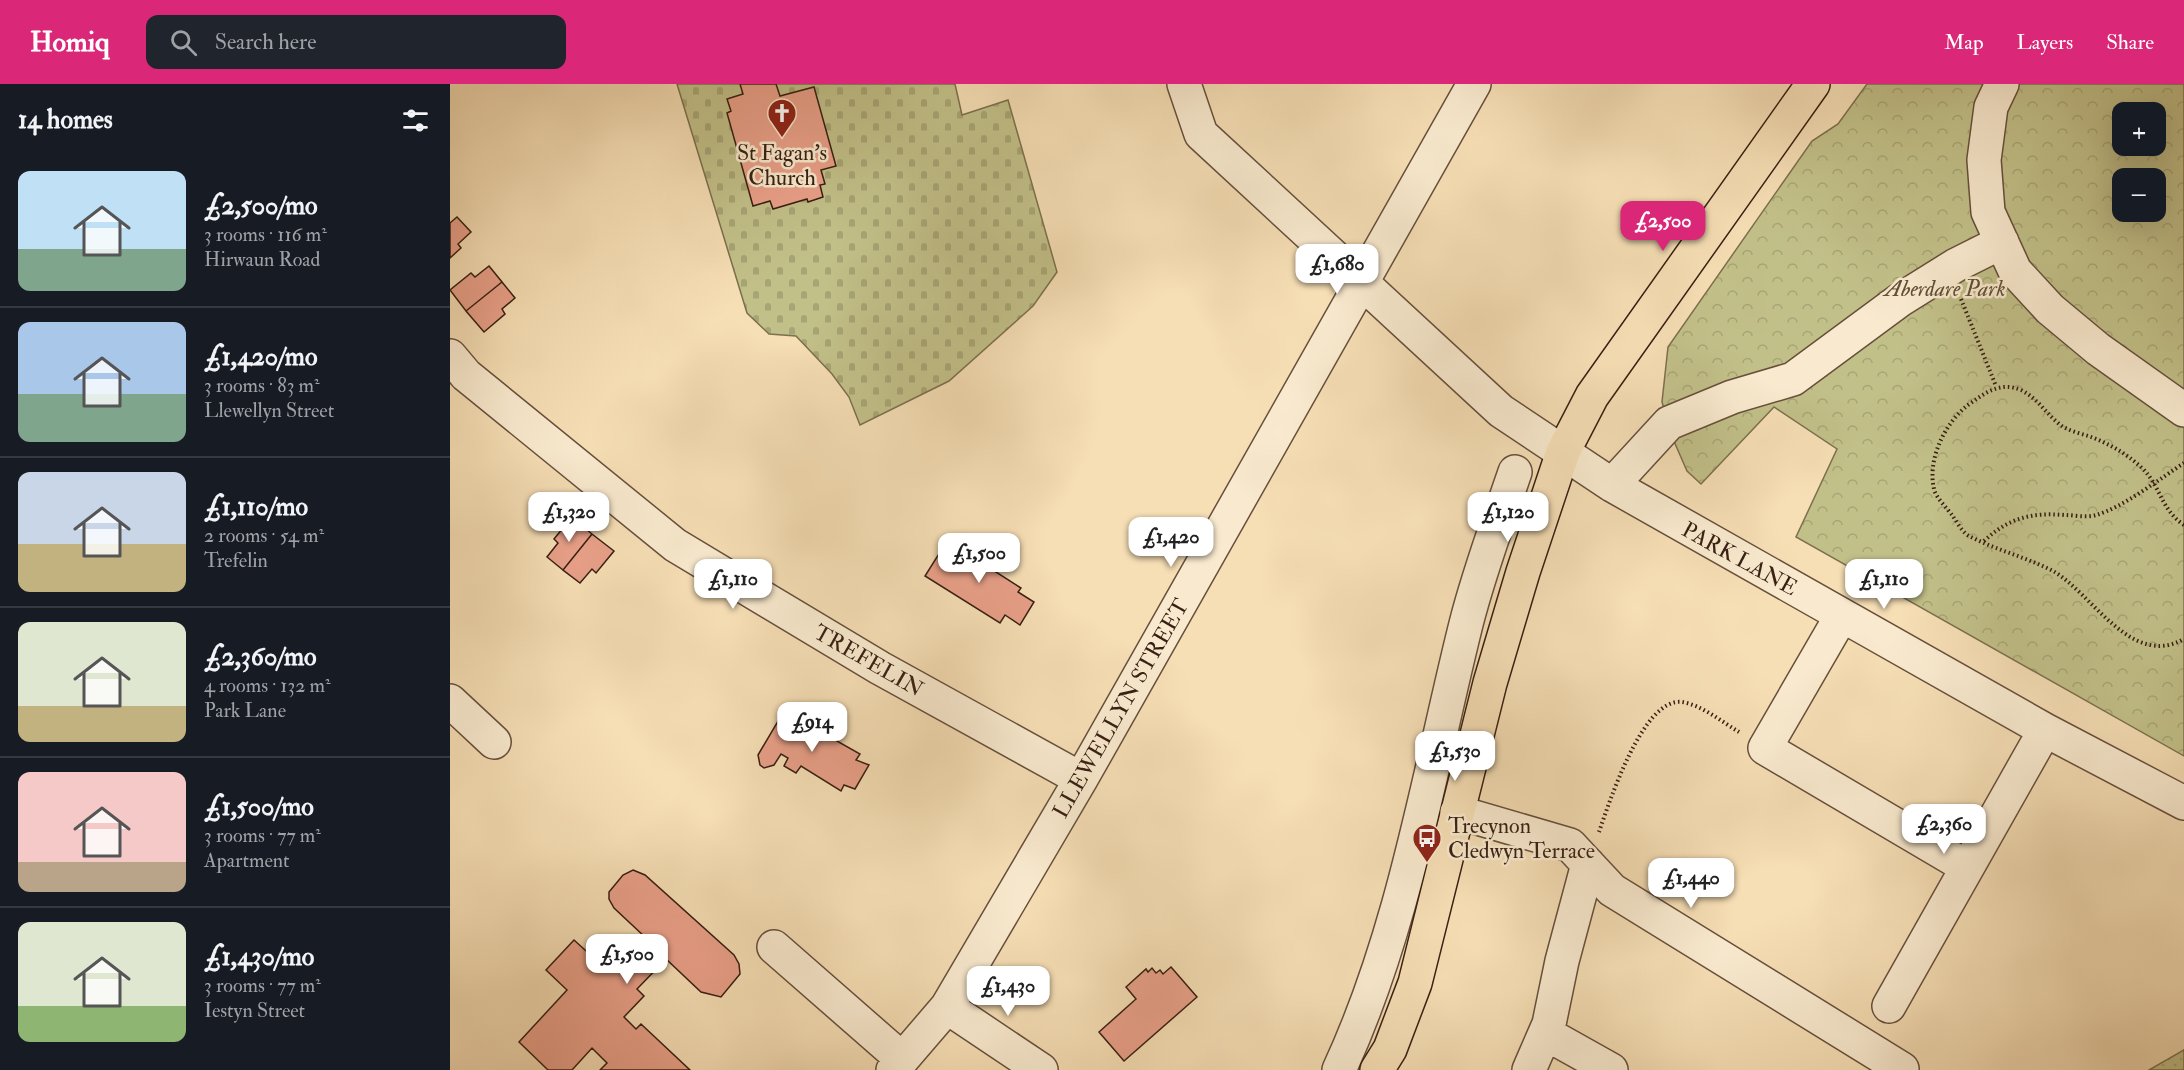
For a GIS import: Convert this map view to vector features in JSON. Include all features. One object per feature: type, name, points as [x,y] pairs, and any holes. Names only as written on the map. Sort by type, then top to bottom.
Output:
[{"type":"main road","points":[[1377,1070],[1390,1049],[1415,983],[1490,683],[1563,452],[1592,396],[1813,84]]},
{"type":"street","name":"PARK LANE","points":[[1184,84],[1200,134],[1501,411],[1612,485],[2045,729],[2184,803]]},
{"type":"street","name":"LLEWELLYN STREET","points":[[897,1065],[947,1007],[1081,779],[1474,84]]},
{"type":"street","points":[[2002,84],[1991,107],[1984,160],[1988,212],[2015,271],[2050,309],[2098,350],[2184,410]]},
{"type":"street","points":[[1612,485],[1669,423],[1732,398],[1792,378],[1900,300],[1949,270],[2002,242]]},
{"type":"street","name":"TREFELIN","points":[[455,375],[675,545],[880,668],[1081,779]]},
{"type":"street","points":[[1339,1070],[1359,1027],[1379,972],[1474,596],[1515,472]]},
{"type":"street","points":[[1484,564],[1524,572]]},
{"type":"street","points":[[1842,615],[1765,748],[1967,867]]},
{"type":"street","points":[[450,701],[494,742]]},
{"type":"street","points":[[1888,1006],[2045,729]]},
{"type":"street","points":[[1457,812],[1570,845],[1612,890],[1902,1069]]},
{"type":"street","points":[[1529,1070],[1545,1033],[1588,864]]},
{"type":"street","points":[[774,947],[897,1065]]},
{"type":"street","points":[[947,1007],[1041,1070]]},
{"type":"street","points":[[1545,1033],[1611,1070]]},
{"type":"path","points":[[1949,270],[1996,386]]},
{"type":"path","points":[[2184,525],[2173,518],[2143,469],[2122,451],[2058,423],[2041,404],[2021,390],[1996,386],[1966,406],[1951,422],[1938,446],[1934,469],[1934,490],[1967,535],[2054,572],[2075,588],[2107,620],[2137,641],[2159,647],[2184,639]]},
{"type":"path","points":[[1984,541],[1997,529],[2013,520],[2051,514],[2096,516],[2153,484],[2184,463]]},
{"type":"path","points":[[1588,864],[1618,778],[1647,724],[1666,705],[1682,702],[1695,706],[1765,748]]},
{"type":"green space","points":[[677,84],[955,84],[962,115],[1008,100],[1057,272],[1033,306],[949,381],[860,425],[849,397],[832,374],[796,336],[769,334],[747,313]]},
{"type":"green space","name":"Aberdare Park","points":[[1867,84],[2184,84],[2184,756],[1796,537],[1837,449],[1774,407],[1701,484],[1687,471],[1673,439],[1662,402],[1668,347],[1812,141],[1838,124]]},
{"type":"green space","points":[[2184,1050],[2184,1070],[2149,1070]]},
{"type":"building","name":"St Fagan's Church","points":[[740,84],[776,84],[780,96],[814,87],[836,166],[821,170],[825,184],[820,185],[823,197],[773,209],[770,201],[753,206],[727,113],[731,111],[727,99],[743,94]]},
{"type":"building","points":[[457,217],[471,232],[458,244],[461,248],[450,258],[450,223]]},
{"type":"building","points":[[489,266],[502,282],[466,311],[450,290],[471,273],[475,277]]},
{"type":"building","points":[[502,282],[515,298],[502,309],[505,314],[484,332],[466,311]]},
{"type":"building","points":[[572,517],[592,534],[563,570],[547,557],[558,543],[554,539]]},
{"type":"building","points":[[592,534],[614,551],[596,573],[592,569],[580,583],[563,570]]},
{"type":"building","points":[[947,541],[970,556],[976,547],[990,556],[985,565],[1021,588],[1018,592],[1034,602],[1020,625],[1005,615],[1000,623],[925,576]]},
{"type":"building","points":[[784,711],[860,754],[856,760],[869,765],[855,789],[844,785],[841,791],[801,766],[796,773],[784,766],[788,758],[781,754],[774,765],[764,768],[760,765],[758,755]]},
{"type":"building","points":[[633,870],[645,875],[734,955],[739,964],[740,974],[721,997],[701,992],[666,959],[637,989],[644,996],[624,1017],[636,1029],[641,1024],[690,1070],[600,1070],[607,1063],[592,1048],[572,1070],[548,1070],[519,1042],[567,990],[546,970],[574,940],[595,959],[601,954],[616,969],[646,938],[614,908],[609,899],[609,892],[623,875]]},
{"type":"building","points":[[1171,967],[1197,997],[1124,1061],[1099,1032],[1136,999],[1126,987],[1146,969],[1148,972],[1152,968],[1156,973],[1160,970],[1163,974]]},
{"type":"place","name":"St Fagan's Church","points":[[782,138]]},
{"type":"place","name":"Trecynon Cledwyn Terrace","points":[[1427,864]]}]
